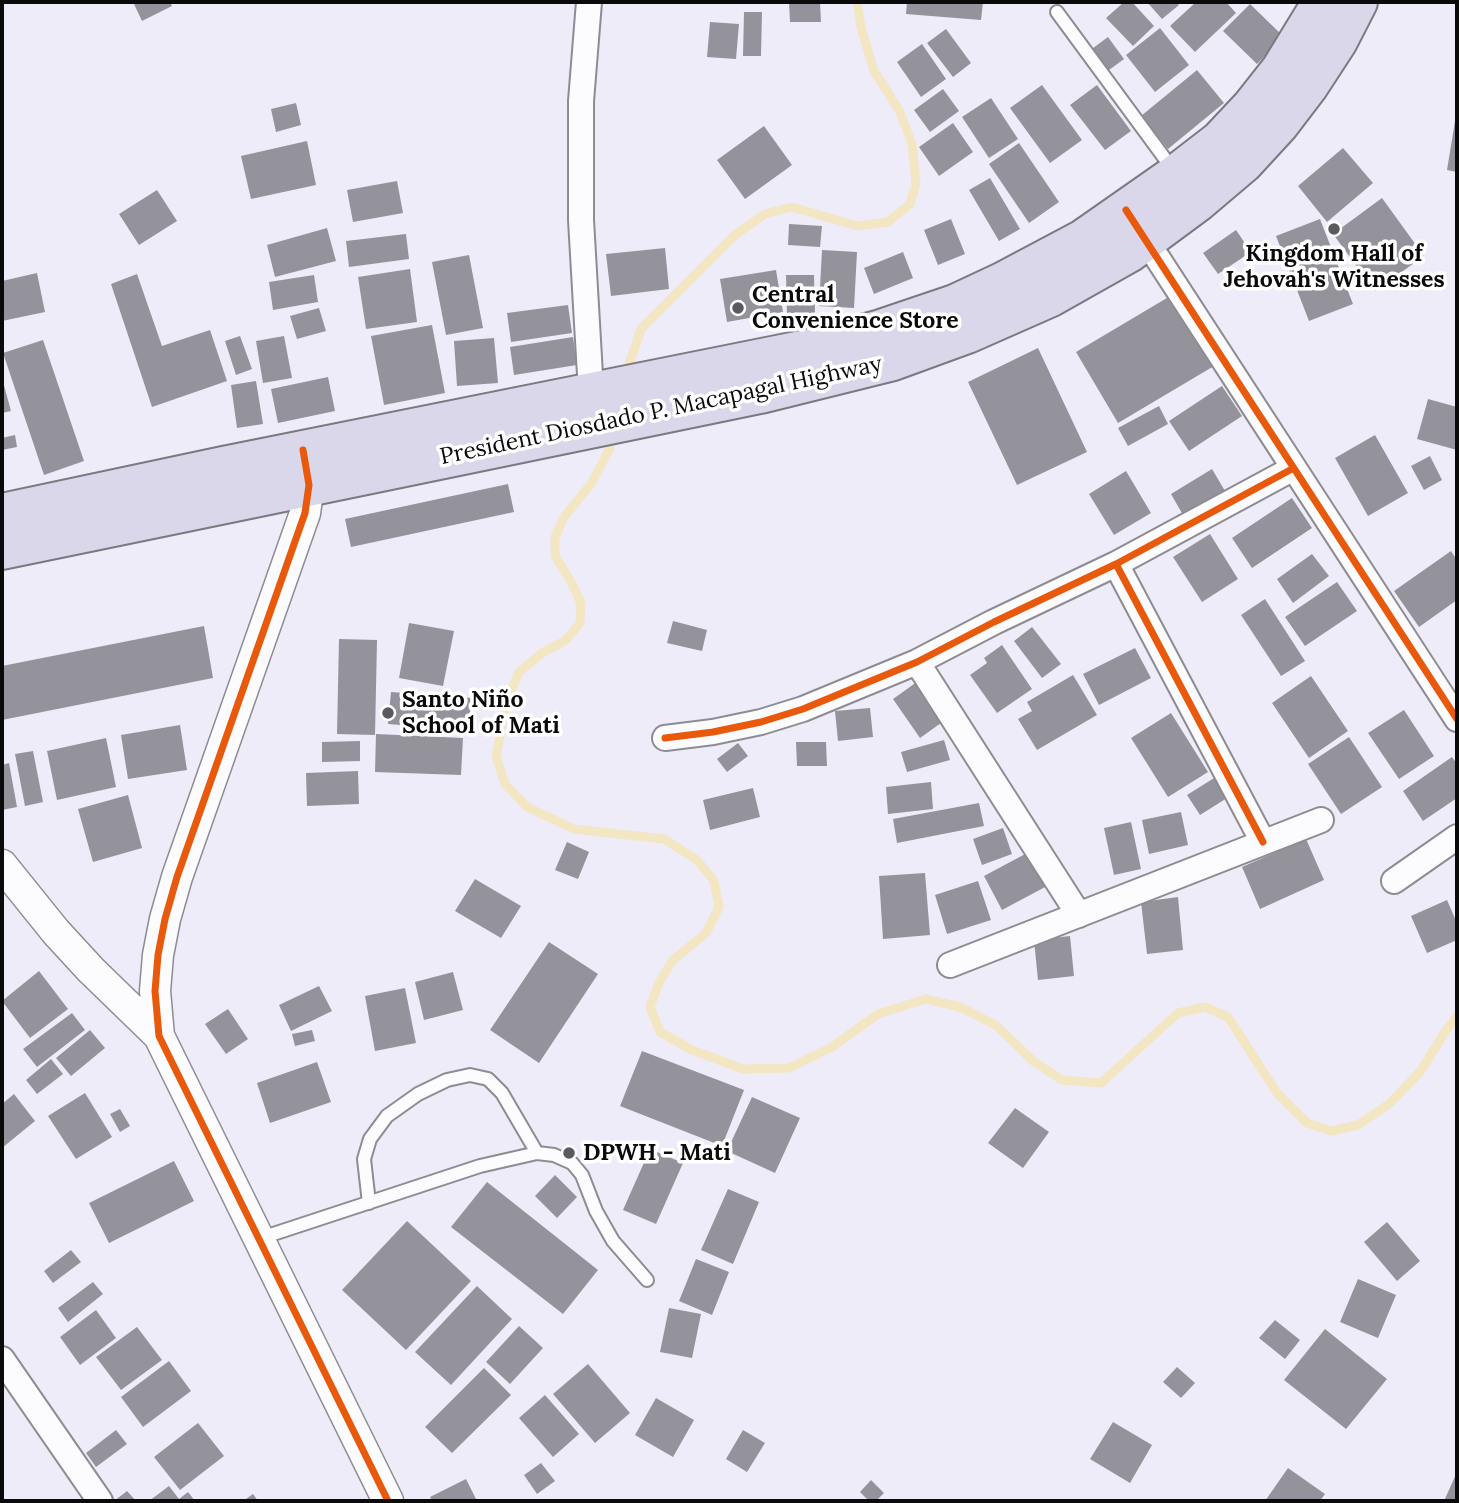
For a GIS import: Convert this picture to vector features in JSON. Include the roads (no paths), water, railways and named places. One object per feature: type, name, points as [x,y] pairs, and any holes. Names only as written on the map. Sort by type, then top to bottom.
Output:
[{"type":"main road","name":"President Diosdado P. Macapagal Highway","points":[[2,513],[697,408],[893,361],[1014,315],[1094,275],[1176,174],[1220,140],[1339,6]]},
{"type":"main road","name":"President Diosdado P. Macapagal Highway","points":[[2,550],[591,393],[842,341],[955,304],[1083,239],[1136,226],[1244,163],[1271,135],[1308,87],[1339,6]]},
{"type":"street","points":[[589,2],[582,101],[581,219],[591,393]]},
{"type":"street","points":[[1136,226],[1457,719]]},
{"type":"street","points":[[159,1036],[155,990],[165,919],[177,877],[295,546],[305,513],[306,468]]},
{"type":"street","points":[[665,738],[713,732],[793,713],[918,662],[994,622],[1116,564],[1292,469]]},
{"type":"street","points":[[1116,564],[1263,842]]},
{"type":"street","points":[[918,662],[1079,915]]},
{"type":"street","points":[[950,965],[1321,820]]},
{"type":"street","points":[[1395,881],[1457,837]]},
{"type":"street","points":[[2,864],[82,961],[159,1036],[388,1501]]},
{"type":"street","points":[[2,1359],[100,1501]]},
{"type":"lane","points":[[1057,12],[1176,174]]},
{"type":"lane","points":[[369,1203],[364,1159],[370,1139],[387,1116],[418,1094],[447,1080],[470,1074],[488,1079],[502,1093],[537,1153]]},
{"type":"lane","points":[[258,1239],[480,1166],[537,1153],[554,1155],[572,1163],[582,1175],[596,1211],[613,1241],[647,1280]]},
{"type":"waterway","points":[[628,367],[641,329],[735,235],[765,214],[792,207],[858,226],[888,222],[910,204],[916,183],[912,144],[899,110],[874,71],[857,2]]},
{"type":"waterway","points":[[610,448],[591,484],[564,517],[555,537],[555,556],[581,603],[580,623],[566,640],[542,653],[519,672],[506,703],[496,756],[505,784],[527,807],[574,829],[664,839],[697,860],[714,881],[719,907],[706,933],[672,961],[659,983],[650,1007],[660,1032],[692,1050],[743,1069],[789,1068],[832,1047],[878,1014],[926,999],[960,1007],[997,1026],[1033,1061],[1062,1080],[1101,1083],[1178,1013],[1205,1007],[1228,1017],[1277,1093],[1307,1123],[1331,1131],[1358,1125],[1389,1104],[1420,1072],[1457,1017]]},
{"type":"place","name":"Kingdom Hall of Jehovah's Witnesses","points":[[1334,229]]},
{"type":"place","name":"Central Convenience Store","points":[[738,308]]},
{"type":"place","name":"Santo Niño School of Mati","points":[[388,713]]},
{"type":"place","name":"DPWH - Mati","points":[[569,1153]]}]
